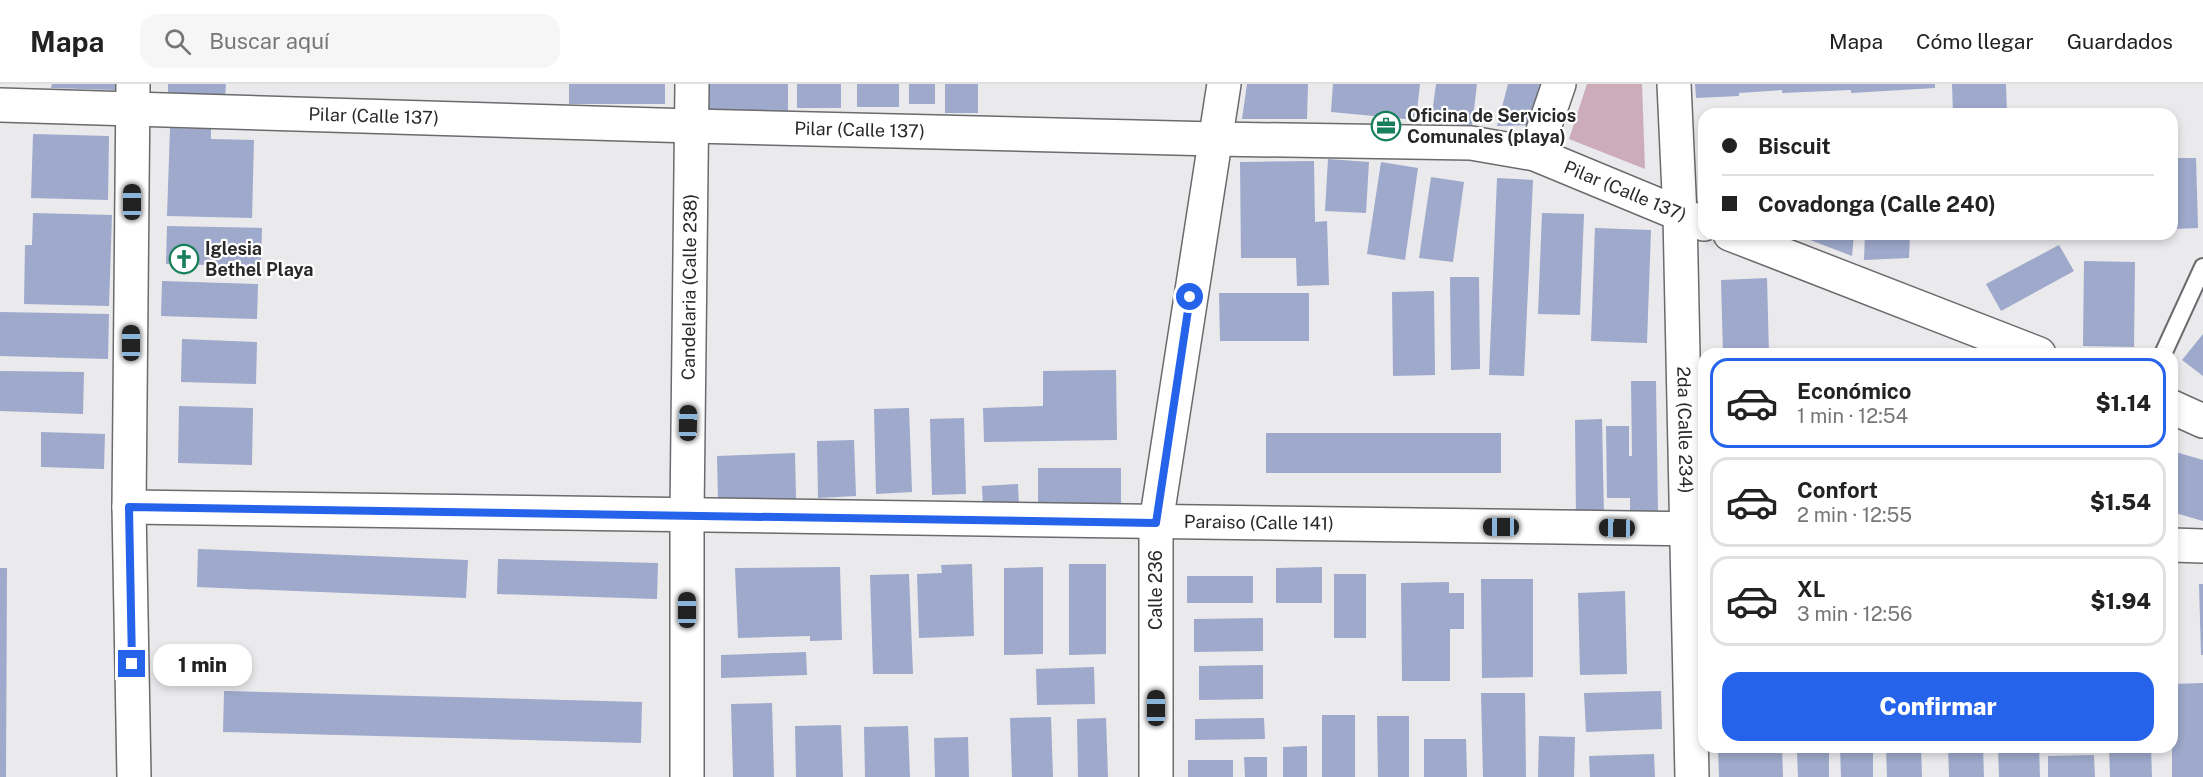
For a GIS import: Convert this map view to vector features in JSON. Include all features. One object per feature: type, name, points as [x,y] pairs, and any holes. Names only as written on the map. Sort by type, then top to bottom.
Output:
[{"type":"street","name":"Candelaria (Calle 238)","points":[[687,777],[687,515],[692,84]]},
{"type":"street","name":"Calle 236","points":[[1156,777],[1156,523],[1224,84]]},
{"type":"street","points":[[1535,154],[1559,84]]},
{"type":"street","name":"2da (Calle 234)","points":[[1674,84],[1692,219],[1695,529],[1692,777]]},
{"type":"street","name":"Pilar (Calle 137)","points":[[0,105],[133,96],[692,126],[1471,143],[1535,154],[1692,219]]},
{"type":"street","points":[[133,96],[129,507],[134,777]]},
{"type":"street","points":[[1745,240],[2024,348]]},
{"type":"street","points":[[2178,410],[2203,421]]},
{"type":"street","name":"Paraiso (Calle 141)","points":[[129,507],[1695,529]]},
{"type":"street","points":[[2178,545],[2203,546]]},
{"type":"lane","points":[[2166,348],[2203,267]]},
{"type":"shaded area","points":[[1587,84],[1642,84],[1645,169],[1569,139]]},
{"type":"building","points":[[52,84],[116,84],[115,90],[51,88]]},
{"type":"building","points":[[168,84],[226,84],[225,96],[168,94]]},
{"type":"building","points":[[569,84],[665,84],[665,104],[569,104]]},
{"type":"building","points":[[708,84],[788,84],[788,112],[708,112]]},
{"type":"building","points":[[797,84],[841,84],[841,108],[797,108]]},
{"type":"building","points":[[857,84],[899,84],[899,107],[857,107]]},
{"type":"building","points":[[909,84],[935,84],[935,104],[909,104]]},
{"type":"building","points":[[945,84],[978,84],[978,113],[945,113]]},
{"type":"building","points":[[1247,84],[1308,84],[1307,119],[1242,119]]},
{"type":"building","points":[[1333,84],[1420,84],[1416,120],[1331,112]]},
{"type":"building","points":[[1436,84],[1477,84],[1472,126],[1431,121]]},
{"type":"building","points":[[1508,84],[1542,84],[1532,125],[1497,126]]},
{"type":"building","points":[[1695,84],[1935,84],[1935,88],[1851,93],[1851,90],[1782,93],[1782,90],[1739,93],[1739,96],[1696,98]]},
{"type":"building","points":[[1952,84],[2006,84],[2007,108],[1953,108]]},
{"type":"building","points":[[170,128],[211,129],[211,139],[254,140],[252,218],[167,216]]},
{"type":"building","points":[[33,134],[109,136],[108,200],[31,198]]},
{"type":"building","points":[[2178,158],[2196,158],[2198,228],[2178,229]]},
{"type":"building","points":[[1328,159],[1369,162],[1366,213],[1325,211]]},
{"type":"building","points":[[1314,161],[1315,222],[1327,221],[1329,285],[1297,286],[1296,258],[1241,258],[1240,162]]},
{"type":"building","points":[[1381,162],[1418,168],[1405,260],[1367,254]]},
{"type":"building","points":[[1431,177],[1464,182],[1453,262],[1419,258]]},
{"type":"building","points":[[1497,178],[1533,180],[1524,376],[1489,375]]},
{"type":"building","points":[[33,213],[112,215],[109,306],[24,304],[25,245],[32,245]]},
{"type":"building","points":[[1542,213],[1584,214],[1580,315],[1538,314]]},
{"type":"building","points":[[167,226],[262,228],[261,266],[166,264]]},
{"type":"building","points":[[1595,228],[1651,230],[1647,343],[1591,341]]},
{"type":"building","points":[[1810,240],[1853,240],[1852,256]]},
{"type":"building","points":[[1865,240],[1910,240],[1909,258],[1864,260]]},
{"type":"building","points":[[2059,245],[2074,271],[2001,311],[1986,284]]},
{"type":"building","points":[[2084,261],[2135,262],[2134,347],[2083,346]]},
{"type":"building","points":[[1450,277],[1479,277],[1480,369],[1451,370]]},
{"type":"building","points":[[1767,278],[1769,348],[1723,348],[1721,280]]},
{"type":"building","points":[[162,281],[258,284],[257,319],[161,316]]},
{"type":"building","points":[[1434,291],[1435,375],[1393,376],[1392,292]]},
{"type":"building","points":[[1219,293],[1309,293],[1309,341],[1220,341]]},
{"type":"building","points":[[0,312],[109,314],[108,359],[0,356]]},
{"type":"building","points":[[2203,334],[2203,376],[2182,360]]},
{"type":"building","points":[[182,339],[257,342],[256,384],[181,382]]},
{"type":"building","points":[[1116,370],[1117,440],[984,442],[983,408],[1043,406],[1043,371]]},
{"type":"building","points":[[0,371],[84,372],[83,414],[0,411]]},
{"type":"building","points":[[1631,381],[1656,381],[1658,514],[1630,514],[1630,498],[1607,498],[1606,426],[1629,426],[1629,456],[1632,456]]},
{"type":"building","points":[[179,406],[253,408],[252,465],[178,463]]},
{"type":"building","points":[[909,408],[912,492],[876,494],[874,409]]},
{"type":"building","points":[[964,418],[966,494],[932,495],[930,419]]},
{"type":"building","points":[[1602,419],[1604,517],[1576,518],[1575,420]]},
{"type":"building","points":[[41,432],[105,434],[104,469],[41,467]]},
{"type":"building","points":[[1266,433],[1501,433],[1501,473],[1266,473]]},
{"type":"building","points":[[854,440],[856,496],[818,498],[817,441]]},
{"type":"building","points":[[795,453],[796,499],[718,502],[717,456]]},
{"type":"building","points":[[2178,453],[2203,460],[2203,521],[2178,514]]},
{"type":"building","points":[[1038,468],[1121,468],[1121,506],[1038,506]]},
{"type":"building","points":[[1018,484],[1019,506],[983,507],[982,486]]},
{"type":"building","points":[[198,549],[468,560],[466,598],[197,587]]},
{"type":"building","points":[[498,559],[658,563],[657,599],[497,594]]},
{"type":"building","points":[[972,564],[974,636],[919,638],[917,574],[942,573],[941,565]]},
{"type":"building","points":[[1069,564],[1106,564],[1106,654],[1069,655]]},
{"type":"building","points":[[840,567],[842,640],[810,641],[810,636],[738,638],[735,568]]},
{"type":"building","points":[[1043,567],[1043,654],[1004,655],[1004,568]]},
{"type":"building","points":[[1322,567],[1322,603],[1276,603],[1276,568]]},
{"type":"building","points":[[0,568],[7,568],[6,777],[0,777]]},
{"type":"building","points":[[909,574],[913,674],[873,674],[870,575]]},
{"type":"building","points":[[1334,574],[1366,574],[1366,638],[1334,638]]},
{"type":"building","points":[[1187,576],[1253,576],[1253,603],[1187,603]]},
{"type":"building","points":[[1481,579],[1533,579],[1533,677],[1482,678]]},
{"type":"building","points":[[1449,582],[1449,593],[1464,593],[1464,629],[1450,629],[1450,681],[1402,681],[1401,583]]},
{"type":"building","points":[[2199,584],[2203,584],[2203,655],[2201,655]]},
{"type":"building","points":[[1625,591],[1627,674],[1580,675],[1578,593]]},
{"type":"building","points":[[1263,618],[1263,651],[1194,652],[1194,619]]},
{"type":"building","points":[[806,652],[807,675],[721,678],[721,655]]},
{"type":"building","points":[[1263,665],[1263,699],[1199,700],[1199,666]]},
{"type":"building","points":[[1094,667],[1095,704],[1037,705],[1036,669]]},
{"type":"building","points":[[2203,683],[2203,777],[2172,777],[2172,753],[2178,753],[2178,684]]},
{"type":"building","points":[[224,691],[642,702],[641,743],[223,732]]},
{"type":"building","points":[[1661,691],[1662,729],[1586,732],[1584,693]]},
{"type":"building","points":[[1481,693],[1525,693],[1526,777],[1483,777]]},
{"type":"building","points":[[772,703],[774,777],[733,777],[731,704]]},
{"type":"building","points":[[1322,715],[1355,715],[1355,777],[1322,777]]},
{"type":"building","points":[[1377,716],[1409,716],[1409,777],[1378,777]]},
{"type":"building","points":[[1051,717],[1053,777],[1012,777],[1010,718]]},
{"type":"building","points":[[1106,718],[1108,777],[1078,777],[1077,719]]},
{"type":"building","points":[[1264,718],[1265,739],[1195,740],[1195,719]]},
{"type":"building","points":[[841,725],[843,777],[796,777],[795,726]]},
{"type":"building","points":[[908,726],[910,777],[865,777],[864,727]]},
{"type":"building","points":[[1539,736],[1575,737],[1574,777],[1538,777]]},
{"type":"building","points":[[968,737],[969,777],[935,777],[934,738]]},
{"type":"building","points":[[1424,739],[1466,739],[1467,777],[1424,777]]},
{"type":"building","points":[[1307,746],[1307,777],[1283,777],[1283,747]]},
{"type":"building","points":[[1718,753],[1782,753],[1783,777],[1719,777]]},
{"type":"building","points":[[1797,753],[1829,753],[1829,777],[1798,777]]},
{"type":"building","points":[[1840,753],[1873,753],[1873,777],[1841,777]]},
{"type":"building","points":[[1886,753],[1921,753],[1922,777],[1887,777]]},
{"type":"building","points":[[1948,753],[1983,753],[1984,777],[1949,777]]},
{"type":"building","points":[[1998,753],[2039,753],[2040,777],[1999,777]]},
{"type":"building","points":[[2109,753],[2151,753],[2152,777],[2110,777]]},
{"type":"building","points":[[1654,754],[1655,777],[1590,777],[1589,756]]},
{"type":"building","points":[[2094,755],[2095,777],[2048,777],[2048,756]]},
{"type":"building","points":[[1244,757],[1267,757],[1267,777],[1245,777]]},
{"type":"building","points":[[1188,760],[1233,760],[1233,777],[1188,777]]},
{"type":"place","name":"Oficina de Servicios Comunales (playa)","points":[[1386,126]]},
{"type":"place","name":"Iglesia Bethel Playa","points":[[184,259]]},
{"type":"route","points":[[132,664],[129,507],[1156,523],[1190,297]]}]
